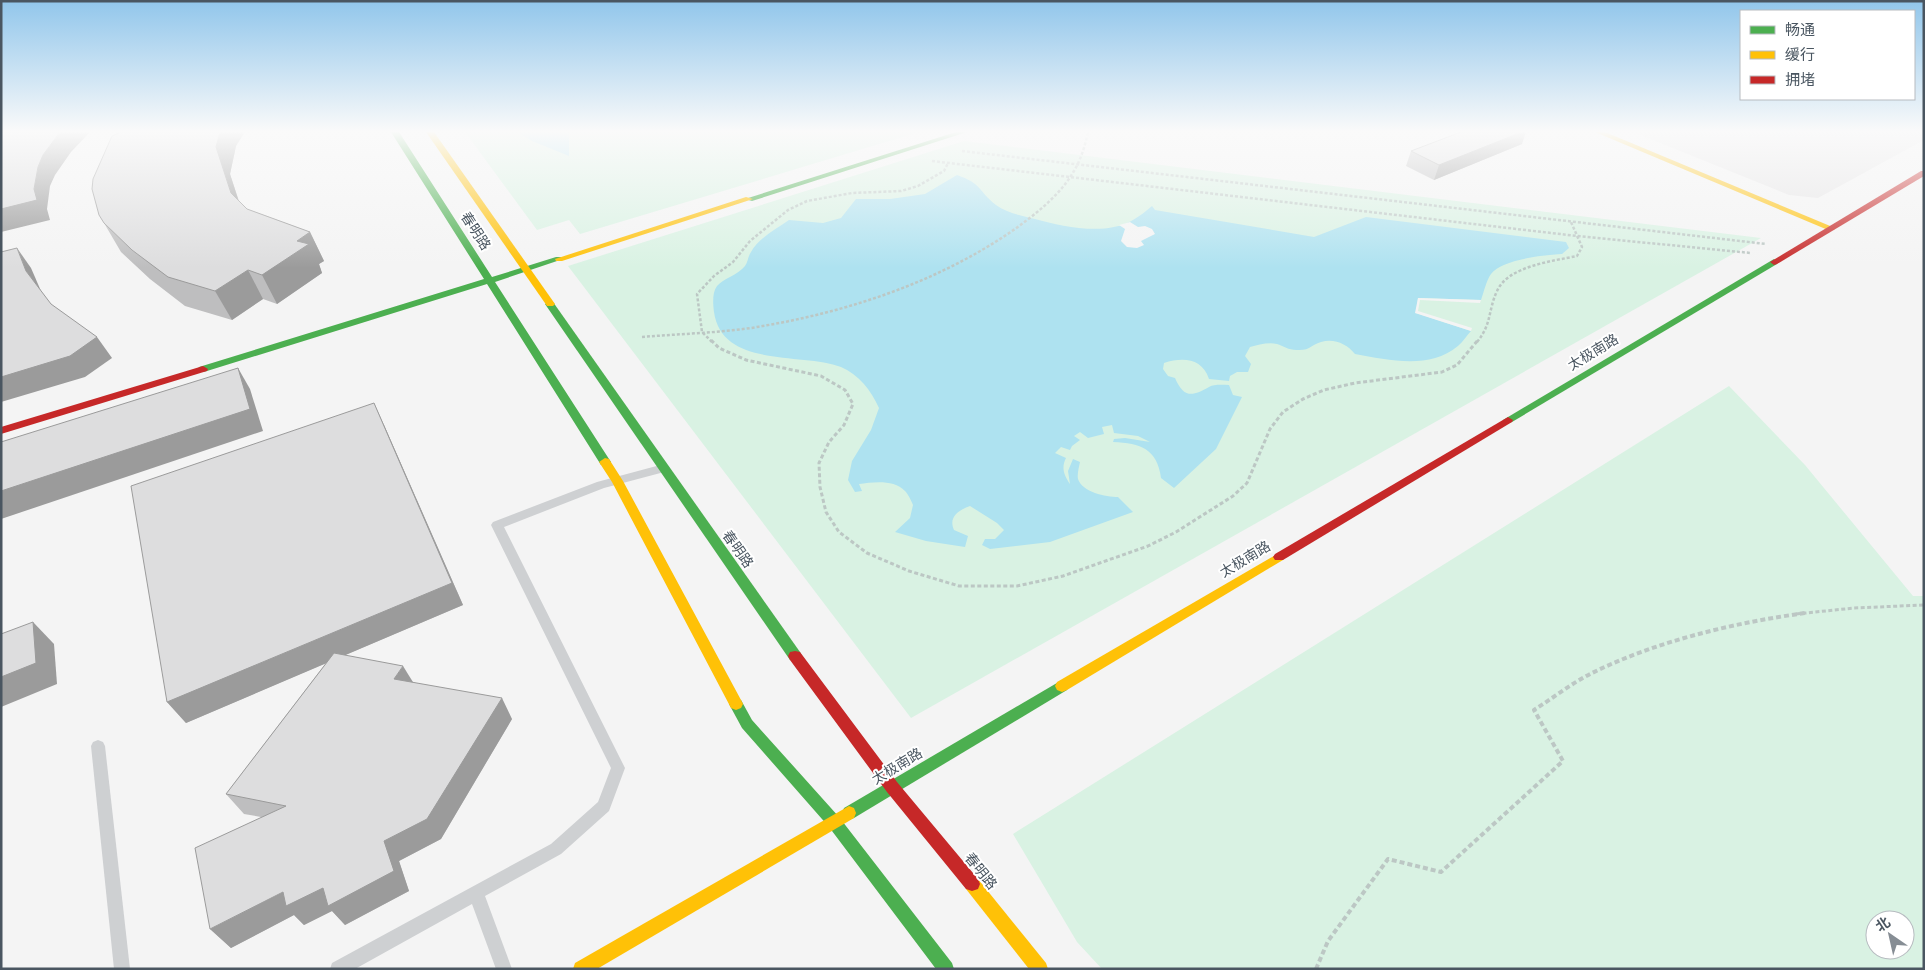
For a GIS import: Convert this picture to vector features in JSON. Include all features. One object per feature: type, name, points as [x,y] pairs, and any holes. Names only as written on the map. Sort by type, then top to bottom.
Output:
[{"type":"main road","name":"春明路","points":[[424,177],[617,481],[747,724],[834,822],[946,969]]},
{"type":"main road","name":"春明路","points":[[461,177],[819,691],[892,787],[1040,969]]},
{"type":"main road","points":[[1,431],[526,270],[819,177]]},
{"type":"main road","points":[[1708,177],[1831,228]]},
{"type":"main road","name":"太极南路","points":[[581,969],[834,822],[1917,177]]},
{"type":"lane","points":[[338,969],[556,849],[604,806],[618,768],[497,525],[617,481],[664,468]]},
{"type":"lane","points":[[98,746],[122,969]]},
{"type":"lane","points":[[476,893],[504,969]]},
{"type":"path","points":[[933,177],[918,186],[901,191],[852,193],[807,201],[788,210],[750,241],[733,262],[714,276],[697,294],[702,332],[719,348],[746,360],[822,376],[845,390],[853,404],[844,425],[829,442],[819,463],[820,487],[826,512],[839,532],[867,553],[908,571],[959,586],[1017,586],[1063,576],[1148,546],[1176,532],[1233,496],[1247,483],[1270,429],[1283,412],[1303,399],[1324,390],[1355,383],[1442,372],[1457,365],[1486,331],[1497,290],[1507,280],[1521,270],[1538,264],[1577,256],[1582,247],[1571,222]]},
{"type":"path","points":[[642,337],[766,325],[844,308],[914,284],[995,244],[1061,191],[1069,177]]},
{"type":"path","points":[[1071,177],[1577,236],[1784,256]]},
{"type":"path","points":[[1184,177],[1799,248]]},
{"type":"path","points":[[1316,969],[1328,941],[1388,859],[1442,872],[1563,761],[1534,710],[1586,677],[1672,642],[1764,620],[1846,609],[1924,605]]},
{"type":"shaded area","points":[[1745,177],[1856,177],[1818,198],[1789,195]]},
{"type":"green space","points":[[498,177],[769,177],[580,234],[569,220],[537,230]]},
{"type":"green space","points":[[849,177],[1262,177],[1761,238],[911,718],[568,266]]},
{"type":"green space","points":[[1729,386],[1805,465],[1913,596],[1924,596],[1924,969],[1102,969],[1077,942],[1013,834]]},
{"type":"water","points":[[953,177],[963,177],[976,185],[990,200],[1005,210],[1025,217],[1072,227],[1098,229],[1122,225],[1136,218],[1152,206],[1155,210],[1314,237],[1366,217],[1566,242],[1569,248],[1562,254],[1514,261],[1497,269],[1489,277],[1481,300],[1418,298],[1416,313],[1471,331],[1458,346],[1434,358],[1422,361],[1381,359],[1355,354],[1348,347],[1335,341],[1317,343],[1308,349],[1301,350],[1291,349],[1274,343],[1263,344],[1250,347],[1245,356],[1251,364],[1248,372],[1237,372],[1230,376],[1229,381],[1209,379],[1202,367],[1191,361],[1178,360],[1164,363],[1163,369],[1168,376],[1175,378],[1182,390],[1189,394],[1194,394],[1213,385],[1229,385],[1233,395],[1242,397],[1216,449],[1174,488],[1161,478],[1156,460],[1146,449],[1132,444],[1113,442],[1114,439],[1125,438],[1150,442],[1138,436],[1114,433],[1112,425],[1102,427],[1104,434],[1088,438],[1080,432],[1074,436],[1080,440],[1070,450],[1061,447],[1055,453],[1066,458],[1064,471],[1066,478],[1070,484],[1068,471],[1073,459],[1080,462],[1078,479],[1080,484],[1101,495],[1118,497],[1133,512],[1050,542],[990,549],[982,545],[985,539],[995,539],[1004,530],[997,523],[970,506],[959,512],[952,521],[954,530],[968,536],[965,547],[926,541],[895,532],[910,518],[913,505],[905,491],[900,487],[883,482],[859,484],[862,491],[855,492],[848,480],[852,461],[871,430],[879,408],[868,389],[859,379],[841,367],[766,355],[732,343],[720,330],[714,312],[714,292],[717,286],[742,269],[758,242],[789,220],[823,223],[841,218],[856,199],[890,199],[925,194]]},
{"type":"pier","points":[[1130,222],[1138,227],[1145,226],[1152,229],[1155,234],[1141,241],[1144,245],[1137,248],[1127,247],[1121,241],[1125,229],[1119,225]]},
{"type":"pier","points":[[1418,298],[1481,300],[1480,303],[1420,300],[1418,311],[1472,328],[1471,331],[1415,313]]},
{"type":"building","points":[[1,177],[36,177],[34,189],[37,200],[1,209]]},
{"type":"building","points":[[94,177],[226,177],[231,193],[247,209],[310,232],[297,241],[309,244],[262,275],[248,270],[215,291],[168,277],[132,250],[104,223],[99,215],[92,189]]},
{"type":"building","points":[[17,248],[26,271],[51,304],[97,337],[70,356],[1,377],[1,252]]},
{"type":"building","points":[[238,368],[250,409],[1,491],[1,442]]},
{"type":"building","points":[[374,403],[452,583],[167,702],[131,486]]},
{"type":"building","points":[[33,622],[36,663],[1,677],[1,634]]},
{"type":"building","points":[[334,653],[403,666],[394,679],[502,698],[427,819],[384,841],[394,871],[328,906],[323,888],[286,906],[283,892],[210,929],[195,848],[286,806],[226,794]]},
{"type":"traffic: fast","points":[[424,177],[605,462]]},
{"type":"traffic: fast","points":[[749,199],[818,177]]},
{"type":"traffic: fast","points":[[203,369],[559,259]]},
{"type":"traffic: fast","points":[[1508,420],[1774,262]]},
{"type":"traffic: fast","points":[[550,304],[795,656]]},
{"type":"traffic: fast","points":[[849,813],[1062,686]]},
{"type":"traffic: fast","points":[[736,704],[747,724],[834,822],[946,969]]},
{"type":"traffic: slow","points":[[462,177],[550,304]]},
{"type":"traffic: slow","points":[[1708,177],[1831,228]]},
{"type":"traffic: slow","points":[[559,259],[749,199]]},
{"type":"traffic: slow","points":[[605,462],[617,481],[736,704]]},
{"type":"traffic: slow","points":[[1062,686],[1279,557]]},
{"type":"traffic: slow","points":[[581,969],[849,813]]},
{"type":"traffic: slow","points":[[972,884],[1040,969]]},
{"type":"traffic: jam","points":[[1774,262],[1917,177]]},
{"type":"traffic: jam","points":[[1,431],[203,369]]},
{"type":"traffic: jam","points":[[1279,557],[1508,420]]},
{"type":"traffic: jam","points":[[795,656],[892,787],[972,884]]}]
